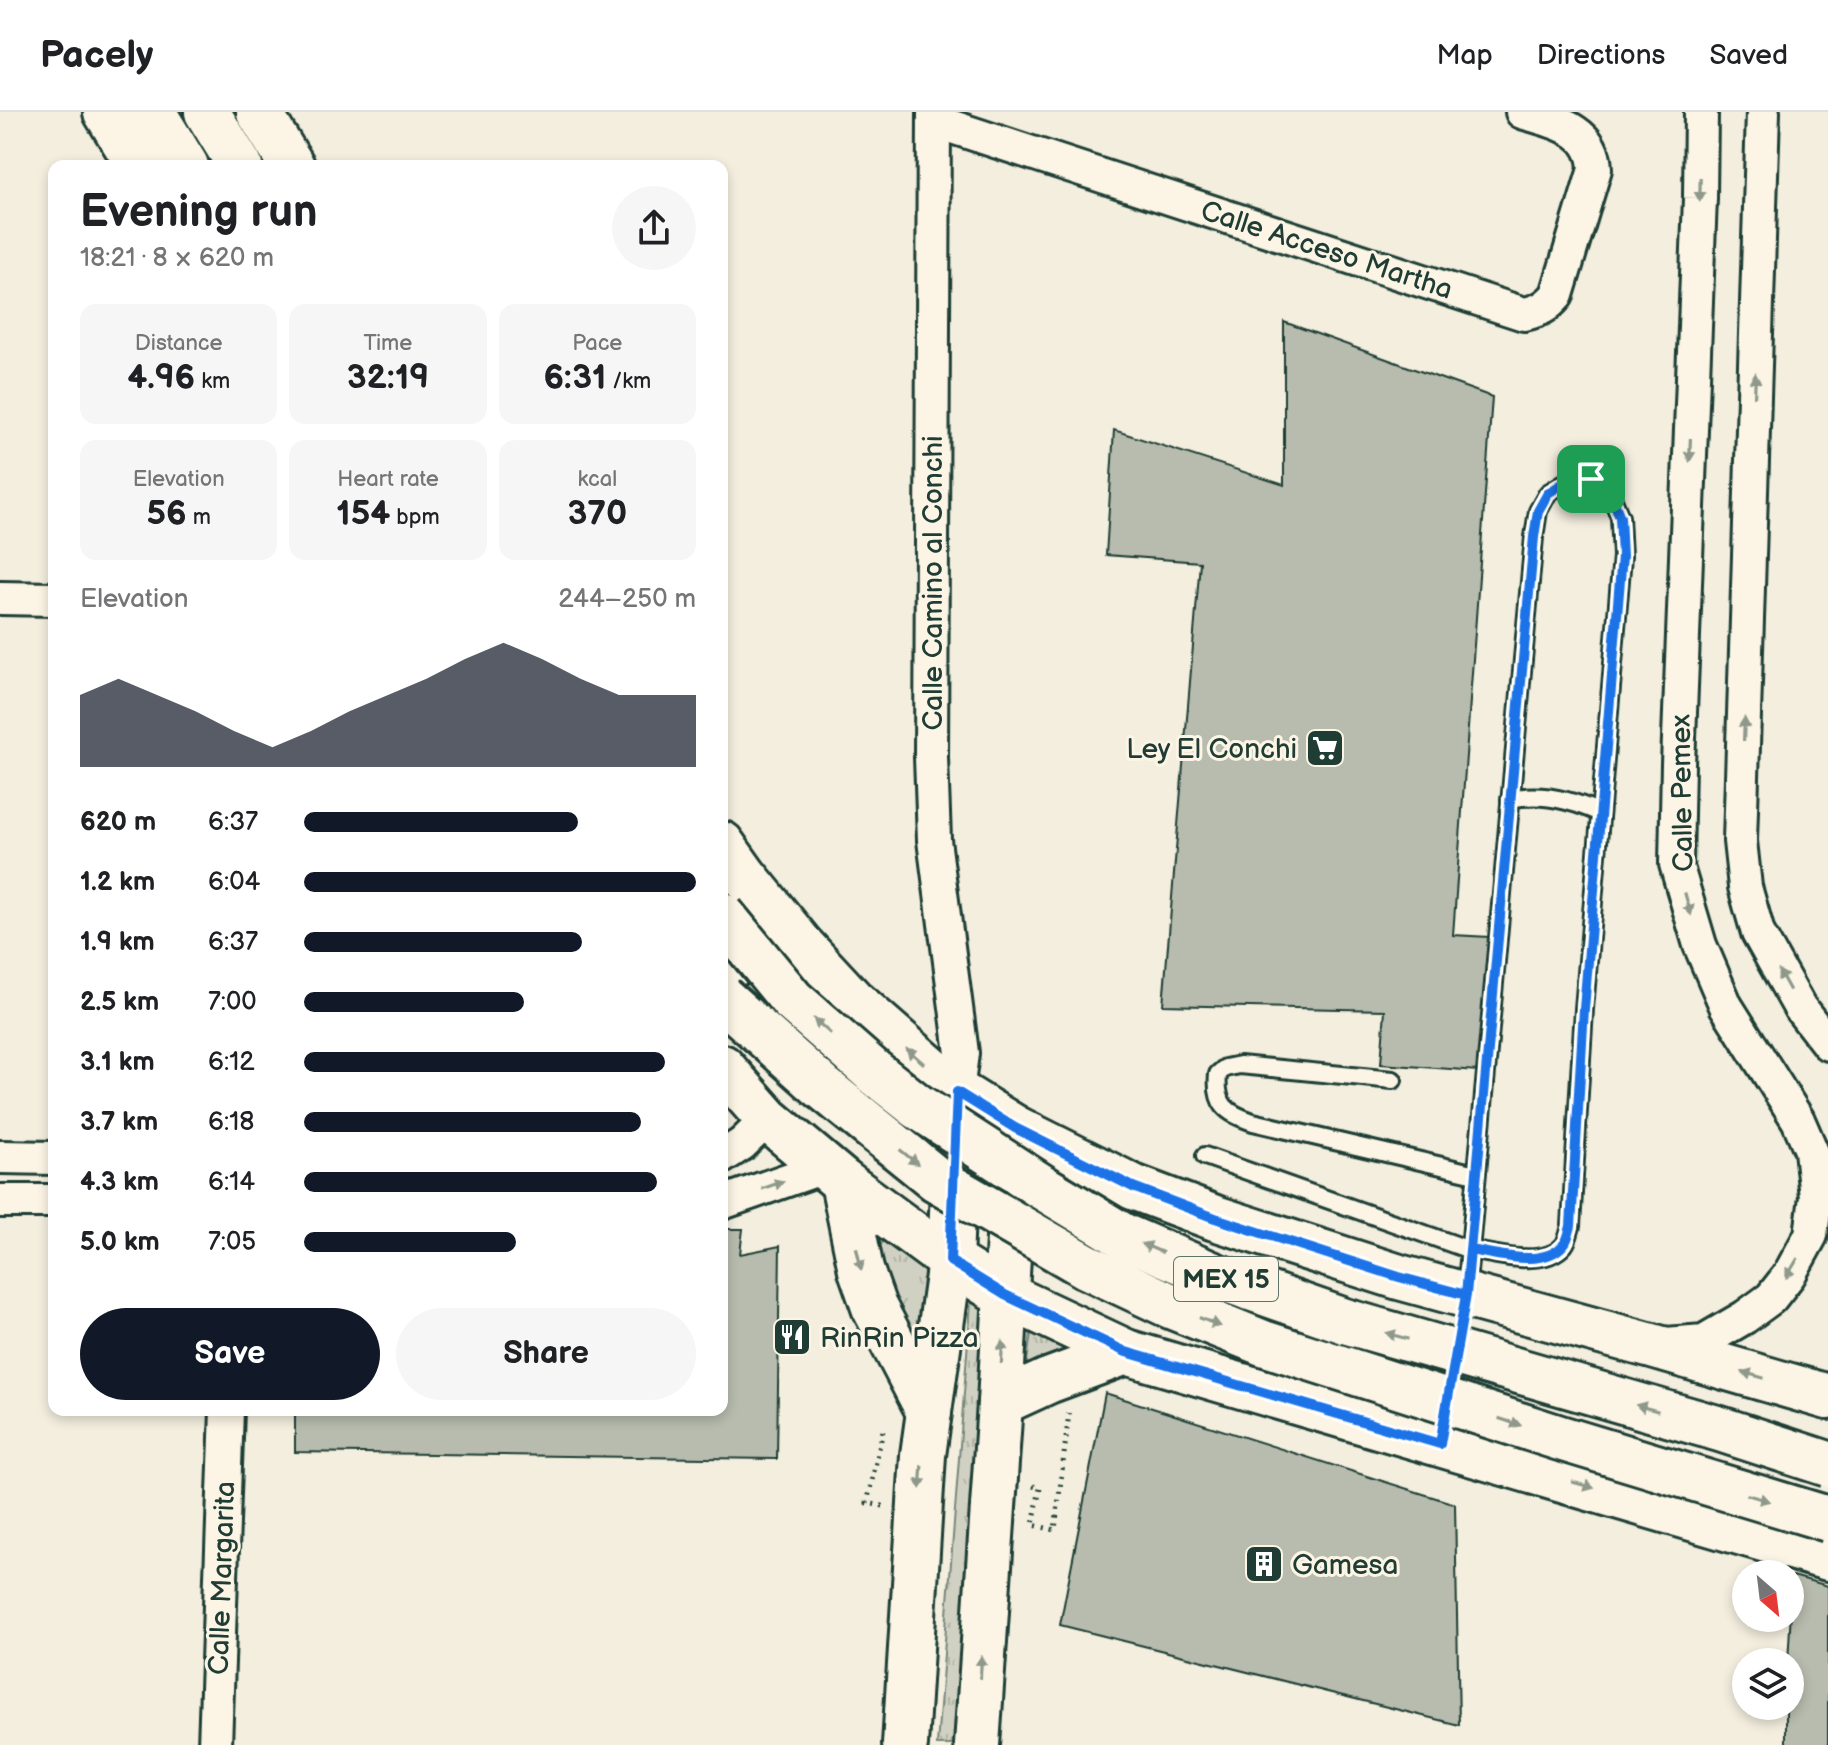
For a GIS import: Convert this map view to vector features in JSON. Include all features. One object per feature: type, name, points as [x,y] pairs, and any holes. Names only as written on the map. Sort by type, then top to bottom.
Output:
[{"type":"main road","points":[[106,112],[135,160]]},
{"type":"main road","points":[[153,112],[182,160]]},
{"type":"main road","points":[[207,112],[236,160]]},
{"type":"main road","points":[[259,112],[288,160]]},
{"type":"main road","name":"MEX 15","points":[[728,852],[801,945],[852,1000],[960,1072],[1015,1128],[1133,1187],[1215,1218],[1343,1259],[1828,1397]]},
{"type":"main road","points":[[728,967],[745,954],[762,931],[771,909]]},
{"type":"main road","name":"MEX 15","points":[[728,922],[792,1000],[906,1098],[951,1130],[1125,1237],[1216,1276],[1345,1321],[1720,1429],[1828,1464]]},
{"type":"main road","name":"MEX 15","points":[[728,1003],[821,1086],[936,1179],[1114,1280],[1263,1343],[1828,1519]]},
{"type":"main road","points":[[905,1745],[923,1455],[950,1261],[960,1072]]},
{"type":"main road","points":[[728,1074],[768,1119],[833,1174],[950,1261],[1005,1295],[1126,1352],[1828,1558]]},
{"type":"main road","points":[[977,1745],[1015,1128]]},
{"type":"main road","points":[[833,1174],[874,1307],[929,1412]]},
{"type":"main road","points":[[1440,1444],[1466,1295]]},
{"type":"main road","points":[[1000,1403],[1126,1352]]},
{"type":"street","name":"Calle Acceso Martha","points":[[934,117],[1524,314],[1537,312],[1557,295],[1595,169],[1595,157],[1583,138],[1568,127],[1522,112]]},
{"type":"street","name":"Calle Pemex","points":[[1652,1346],[1704,1341],[1771,1298],[1789,1275],[1811,1235],[1816,1197],[1811,1150],[1798,1120],[1726,1006],[1700,945],[1676,864],[1701,112]]},
{"type":"street","name":"Calle Pemex","points":[[1763,112],[1740,841],[1745,887],[1758,933],[1800,1008],[1828,1044]]},
{"type":"street","name":"Calle Camino al Conchi","points":[[934,117],[932,785],[934,840],[960,1072]]},
{"type":"street","points":[[0,598],[48,599]]},
{"type":"street","points":[[728,1153],[768,1119]]},
{"type":"street","points":[[0,1157],[48,1158]]},
{"type":"street","points":[[728,1201],[833,1174]]},
{"type":"street","points":[[0,1201],[48,1201]]},
{"type":"street","name":"Calle Margarita","points":[[215,1745],[227,1416]]},
{"type":"lane","points":[[1205,1156],[1470,1250],[1527,1259],[1547,1255],[1566,1242],[1571,1226],[1584,1009],[1622,556],[1620,517],[1610,493],[1591,479],[1569,480],[1548,493],[1538,511],[1534,537],[1476,1174],[1470,1250],[1466,1295]]},
{"type":"lane","points":[[1510,799],[1528,795],[1555,798],[1579,803],[1600,813]]},
{"type":"lane","points":[[1393,1080],[1240,1065],[1225,1068],[1218,1074],[1217,1088],[1222,1105],[1236,1116],[1253,1122],[1476,1174]]},
{"type":"path","points":[[1040,1488],[1033,1525],[1055,1530],[1069,1412]]},
{"type":"green space","points":[[886,1237],[933,1276],[920,1345],[910,1334],[883,1267],[880,1246]]},
{"type":"green space","points":[[982,1297],[993,1307],[955,1745],[937,1745],[971,1302]]},
{"type":"green space","points":[[1033,1319],[1094,1344],[1024,1383]]},
{"type":"building","name":"Ley El Conchi","points":[[1284,322],[1492,397],[1453,935],[1489,937],[1478,1071],[1381,1064],[1385,1010],[1163,1005],[1200,562],[1106,555],[1114,430],[1284,485]]},
{"type":"building","points":[[728,1229],[743,1229],[740,1254],[780,1246],[777,1459],[295,1452],[295,1416],[728,1416]]},
{"type":"building","name":"Gamesa","points":[[1105,1393],[1455,1504],[1459,1725],[1060,1625]]},
{"type":"building","points":[[1804,1579],[1828,1586],[1828,1745],[1786,1745],[1786,1720],[1804,1720],[1804,1648],[1789,1648],[1790,1632],[1804,1632]]},
{"type":"place","name":"Ley El Conchi","points":[[1325,748]]},
{"type":"place","name":"RinRin Pizza","points":[[792,1337]]},
{"type":"place","name":"Gamesa","points":[[1264,1564]]},
{"type":"route","points":[[1591,479],[1569,480],[1548,493],[1538,511],[1534,537],[1466,1295],[1399,1277],[1215,1218],[1133,1187],[1015,1128],[957,1092],[950,1261],[1005,1295],[1126,1352],[1440,1444],[1466,1295],[1470,1250],[1527,1259],[1547,1255],[1566,1242],[1571,1226],[1584,1009],[1622,556],[1620,517],[1610,493],[1591,479]]}]
